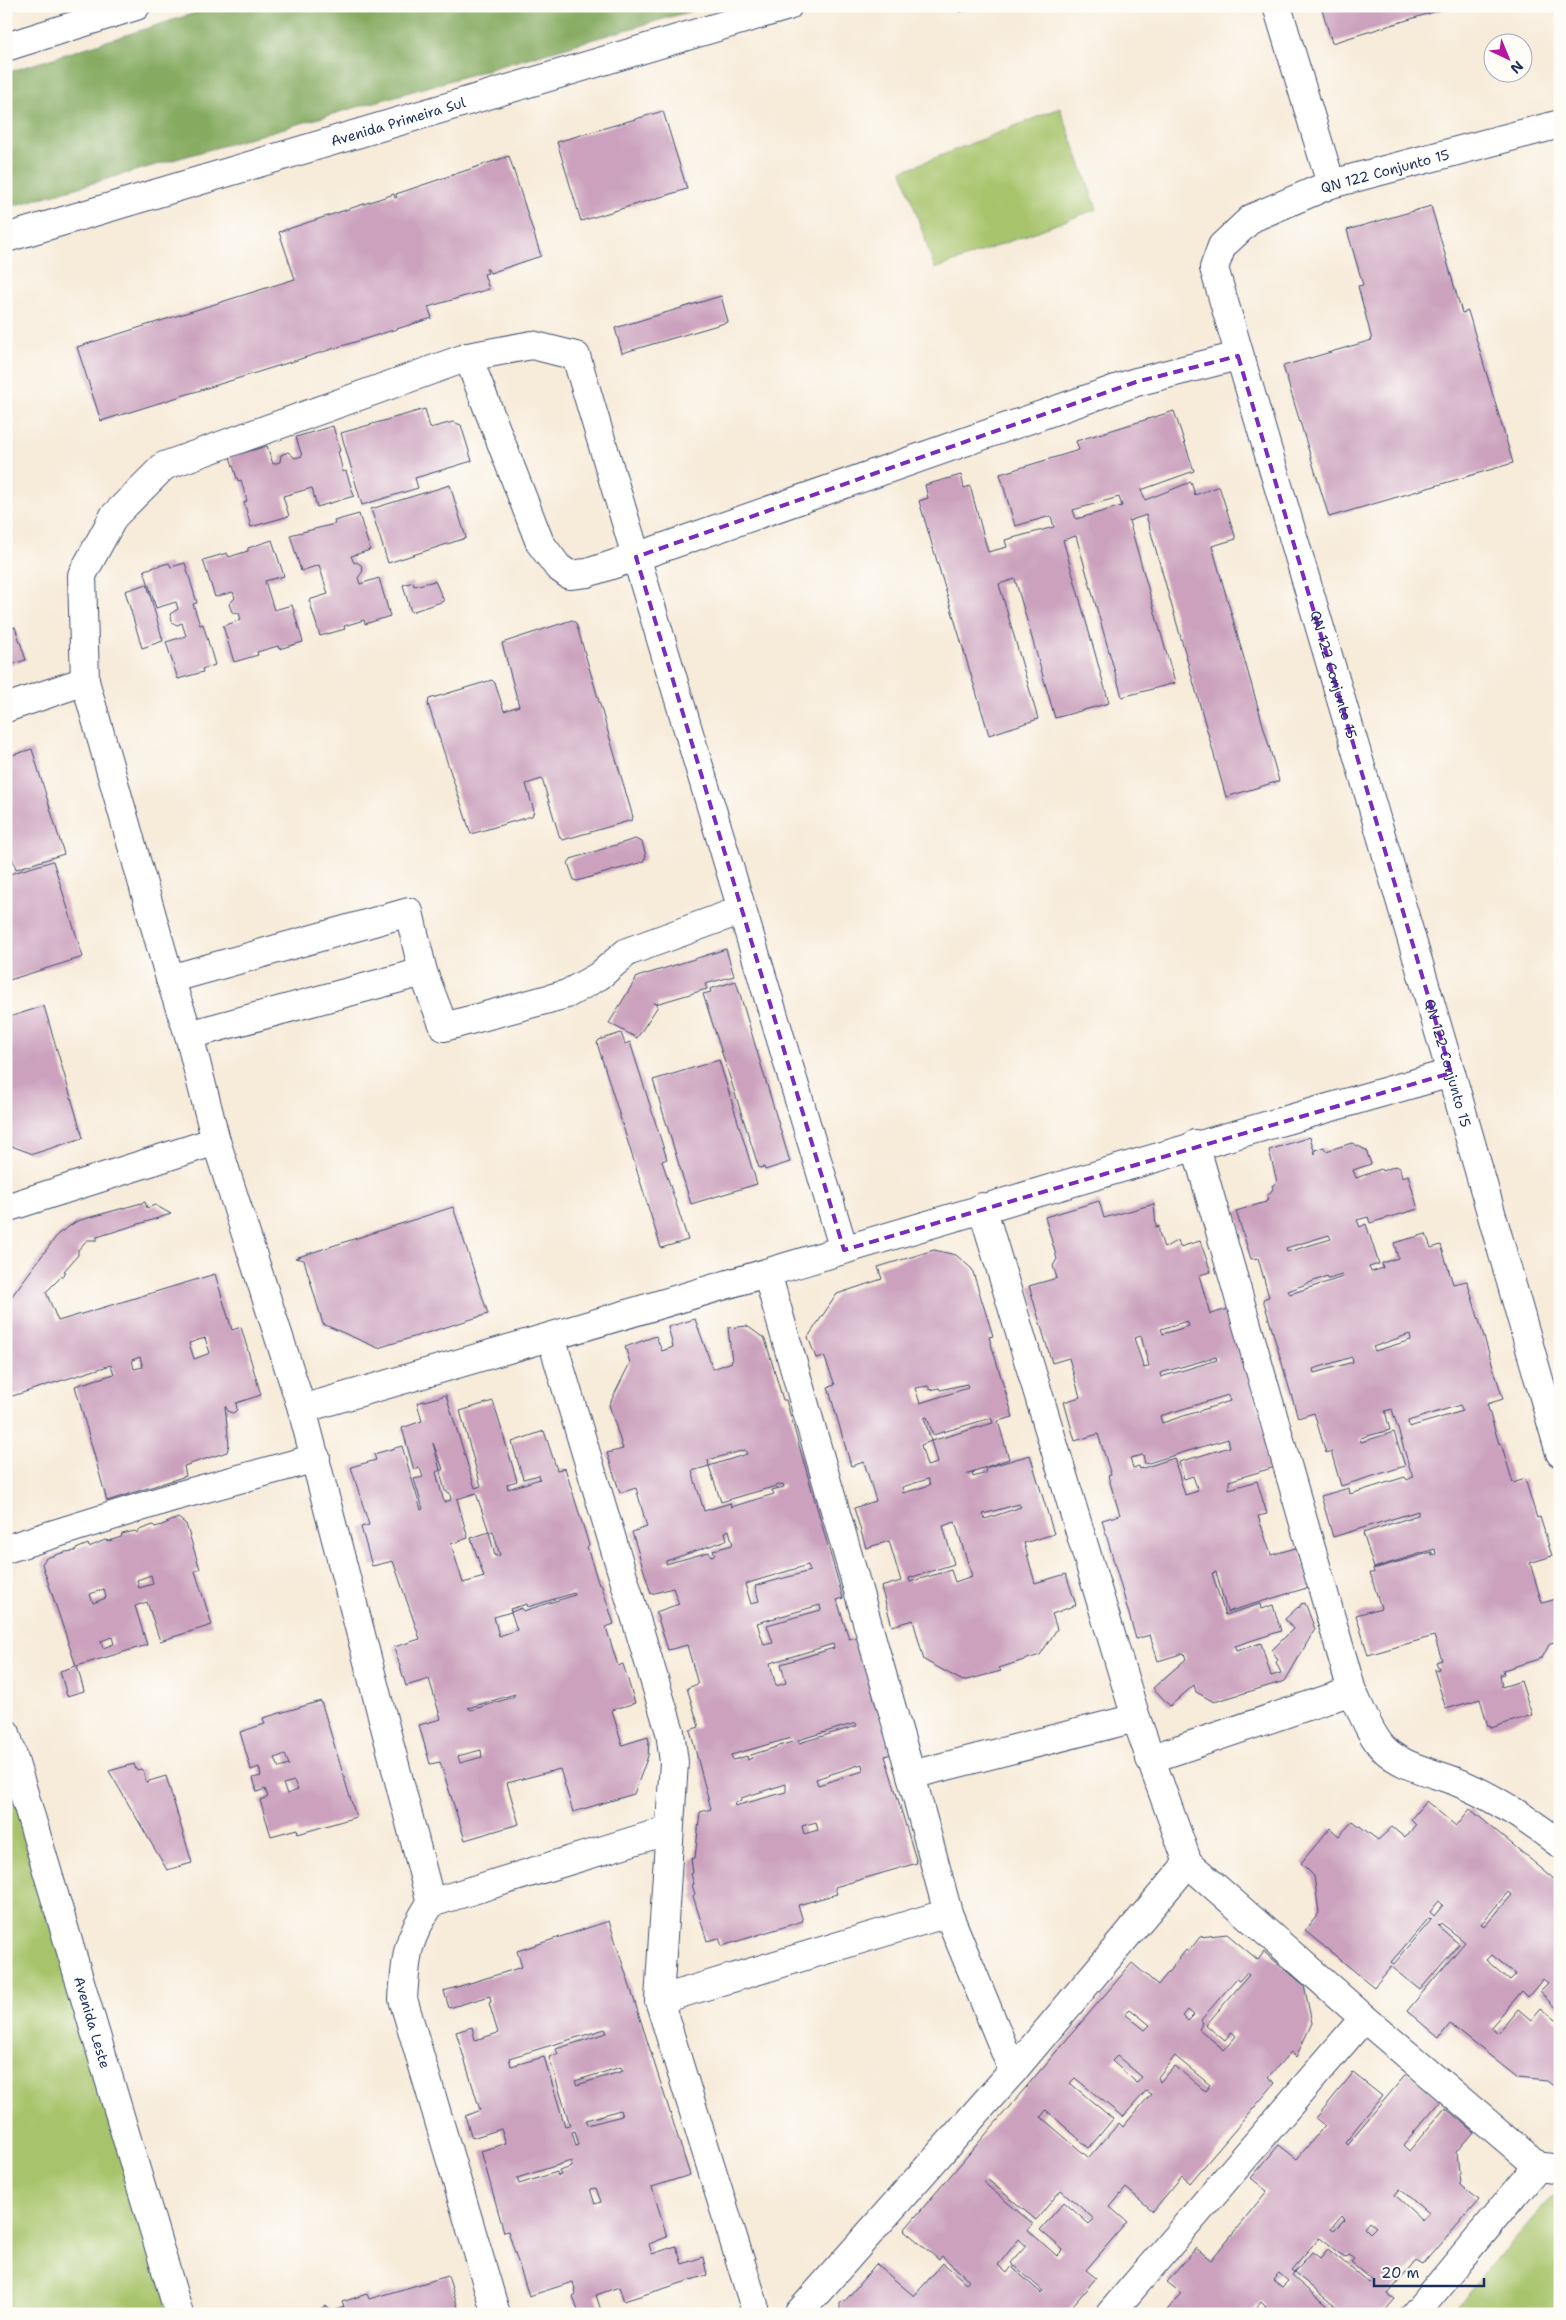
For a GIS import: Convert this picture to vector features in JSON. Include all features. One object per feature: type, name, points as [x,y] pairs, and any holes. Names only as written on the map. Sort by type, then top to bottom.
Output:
[{"type":"street","points":[[6,47],[136,6]]},
{"type":"street","name":"Avenida Primeira Sul","points":[[6,238],[788,6]]},
{"type":"street","points":[[1277,6],[1331,184]]},
{"type":"street","name":"QN 122 Conjunto 15","points":[[1560,124],[1331,184],[1252,218],[1222,246],[1214,268],[1238,356],[1451,1073],[1560,1453]]},
{"type":"street","points":[[431,1903],[316,1458],[216,1141],[189,1035],[170,979],[85,681],[82,576],[114,516],[164,466],[468,357],[532,345],[576,356],[844,1250]]},
{"type":"street","points":[[468,357],[540,543],[558,566],[569,575],[587,573],[1136,382],[1238,356]]},
{"type":"street","points":[[6,708],[85,681]]},
{"type":"street","points":[[170,979],[409,912],[423,972],[444,1027],[567,994],[599,976],[627,952],[742,910]]},
{"type":"street","points":[[189,1035],[423,972]]},
{"type":"street","points":[[302,1410],[1195,1144],[1451,1073]]},
{"type":"street","points":[[6,1208],[216,1141]]},
{"type":"street","points":[[1195,1144],[1352,1690],[1371,1730],[1383,1748],[1400,1760],[1464,1784],[1538,1827],[1560,1844]]},
{"type":"street","points":[[982,1207],[1136,1718],[1188,1863],[1364,2018],[1549,2168],[1415,2314]]},
{"type":"street","points":[[767,1273],[911,1775],[948,1913],[1013,2071]]},
{"type":"street","points":[[551,1337],[670,1732],[674,1762],[659,2000],[753,2311]]},
{"type":"street","points":[[6,1549],[174,1496],[316,1458]]},
{"type":"street","points":[[1150,1759],[1352,1690]]},
{"type":"street","points":[[911,1775],[1136,1718]]},
{"type":"street","name":"Avenida Leste","points":[[6,1733],[179,2314]]},
{"type":"street","points":[[496,2314],[403,1999],[406,1953],[416,1926],[431,1903],[670,1830]]},
{"type":"street","points":[[798,2314],[1013,2071],[1188,1863]]},
{"type":"street","points":[[659,2000],[948,1913]]},
{"type":"street","points":[[1110,2314],[1364,2018]]},
{"type":"highlighted area","points":[[1238,356],[1451,1073],[844,1250],[636,557],[1136,382]]},
{"type":"green space","points":[[217,6],[709,6],[6,208],[6,73]]},
{"type":"green space","points":[[1060,108],[1097,209],[935,269],[902,171]]},
{"type":"green space","points":[[6,1743],[176,2314],[6,2314]]},
{"type":"green space","points":[[1552,2196],[1560,2200],[1560,2314],[1450,2314]]},
{"type":"building","points":[[958,6],[976,6],[977,7],[959,12]]},
{"type":"building","points":[[1321,6],[1449,6],[1450,7],[1332,43]]},
{"type":"building","points":[[663,111],[687,189],[581,221],[557,142]]},
{"type":"building","points":[[509,156],[541,256],[490,273],[486,269],[488,273],[484,274],[489,289],[428,307],[432,318],[101,421],[77,347],[295,279],[279,232],[394,194],[395,198],[397,197],[396,194]]},
{"type":"building","points":[[1431,206],[1462,313],[1468,311],[1513,463],[1329,517],[1283,366],[1372,340],[1358,286],[1363,285],[1347,230]]},
{"type":"building","points":[[721,296],[728,322],[622,353],[615,328]]},
{"type":"building","points":[[425,409],[430,428],[453,422],[461,425],[472,461],[415,478],[418,488],[362,505],[341,433]]},
{"type":"building","points":[[1174,411],[1194,471],[1141,490],[1145,500],[1191,482],[1195,495],[1219,486],[1236,539],[1212,546],[1279,781],[1226,797],[1146,515],[1129,521],[1175,683],[1122,697],[1076,536],[1063,540],[1109,703],[1055,718],[1015,579],[999,584],[1038,719],[989,735],[919,501],[928,498],[925,485],[961,475],[964,488],[970,486],[988,552],[1007,547],[1005,540],[1054,527],[1051,516],[1015,526],[1000,474],[1079,450],[1076,441]],"holes":[[[1119,497],[1122,506],[1076,519],[1073,510]]]},
{"type":"building","points":[[333,426],[340,451],[338,452],[343,472],[346,471],[354,496],[317,507],[312,488],[283,496],[289,516],[251,527],[244,502],[247,501],[241,480],[238,481],[230,457],[267,446],[273,464],[280,462],[281,455],[288,452],[295,458],[302,456],[296,437]]},
{"type":"building","points":[[450,485],[466,538],[388,563],[371,509]]},
{"type":"building","points":[[359,514],[370,550],[351,556],[354,563],[356,562],[361,565],[363,571],[358,578],[360,584],[379,578],[390,616],[365,624],[364,620],[344,626],[345,629],[320,636],[309,600],[328,594],[319,565],[301,571],[290,535],[335,524],[334,521]]},
{"type":"building","points":[[272,540],[284,576],[265,581],[274,610],[292,605],[303,642],[279,649],[278,646],[257,652],[258,655],[234,662],[223,626],[241,620],[239,613],[232,612],[229,604],[235,598],[233,592],[215,597],[203,560],[227,553],[229,557]]},
{"type":"building","points":[[169,563],[171,567],[185,563],[197,603],[193,604],[200,625],[203,624],[215,665],[202,669],[203,672],[178,679],[166,642],[186,636],[182,623],[177,625],[173,623],[170,614],[178,609],[176,602],[156,608],[144,570]]},
{"type":"building","points":[[435,581],[444,601],[411,612],[403,585],[413,582],[414,586]]},
{"type":"building","points":[[147,584],[163,641],[142,648],[125,591]]},
{"type":"building","points":[[572,620],[576,623],[633,817],[632,820],[563,840],[560,838],[542,779],[526,784],[534,811],[532,816],[471,834],[428,704],[429,699],[492,680],[495,683],[504,711],[519,706],[502,643]]},
{"type":"building","points":[[15,627],[26,660],[6,666],[6,630]]},
{"type":"building","points":[[32,749],[64,854],[16,869],[6,836],[6,757]]},
{"type":"building","points":[[635,839],[642,842],[646,856],[643,862],[577,881],[574,880],[568,863],[571,859]]},
{"type":"building","points":[[53,861],[83,957],[6,981],[6,875]]},
{"type":"building","points":[[726,949],[734,976],[705,984],[707,989],[654,1003],[658,1006],[637,1038],[609,1023],[637,977]]},
{"type":"building","points":[[736,981],[790,1162],[765,1170],[764,1167],[759,1168],[703,994],[711,992],[710,989]]},
{"type":"building","points":[[44,1006],[83,1138],[33,1154],[6,1144],[6,1018]]},
{"type":"building","points":[[621,1033],[625,1044],[630,1042],[667,1159],[662,1161],[688,1240],[661,1248],[597,1043],[599,1040]]},
{"type":"building","points":[[719,1060],[757,1184],[691,1204],[653,1080]]},
{"type":"building","points":[[1310,1137],[1315,1154],[1315,1150],[1324,1147],[1326,1151],[1352,1143],[1366,1150],[1371,1164],[1353,1170],[1356,1178],[1381,1169],[1382,1171],[1396,1166],[1400,1168],[1402,1178],[1408,1175],[1418,1209],[1370,1223],[1368,1217],[1357,1220],[1360,1227],[1366,1224],[1379,1264],[1369,1267],[1371,1272],[1383,1268],[1382,1263],[1398,1258],[1394,1243],[1426,1234],[1431,1248],[1441,1245],[1453,1284],[1467,1281],[1503,1399],[1487,1404],[1499,1444],[1501,1443],[1513,1483],[1525,1479],[1537,1518],[1540,1517],[1552,1556],[1530,1563],[1542,1603],[1560,1598],[1560,1641],[1550,1643],[1542,1658],[1503,1670],[1504,1674],[1500,1675],[1502,1687],[1521,1681],[1532,1715],[1491,1728],[1490,1725],[1488,1726],[1480,1699],[1446,1709],[1434,1670],[1439,1669],[1436,1662],[1442,1660],[1434,1636],[1368,1655],[1356,1615],[1381,1608],[1370,1573],[1374,1573],[1373,1569],[1432,1552],[1432,1555],[1436,1554],[1435,1549],[1374,1568],[1363,1533],[1418,1515],[1418,1511],[1333,1537],[1321,1496],[1349,1488],[1350,1494],[1405,1477],[1407,1480],[1413,1477],[1392,1409],[1385,1411],[1390,1430],[1360,1438],[1361,1442],[1394,1432],[1405,1466],[1341,1486],[1331,1451],[1326,1453],[1314,1413],[1298,1418],[1263,1299],[1269,1297],[1258,1258],[1251,1259],[1236,1211],[1268,1200],[1267,1196],[1273,1189],[1272,1186],[1277,1182],[1269,1150]],"holes":[[[1329,1235],[1331,1239],[1287,1252],[1286,1248]],[[1342,1275],[1343,1277],[1290,1294],[1288,1291],[1327,1276],[1328,1279]],[[1410,1334],[1411,1340],[1375,1351],[1373,1347]],[[1352,1357],[1353,1362],[1314,1373],[1313,1369]],[[1460,1405],[1463,1411],[1409,1427],[1408,1421]]]},
{"type":"building","points":[[1099,1201],[1104,1218],[1154,1204],[1156,1227],[1159,1226],[1164,1248],[1178,1240],[1180,1247],[1200,1241],[1211,1272],[1199,1275],[1210,1314],[1229,1309],[1275,1467],[1229,1481],[1229,1489],[1257,1481],[1267,1514],[1258,1516],[1271,1555],[1299,1547],[1310,1587],[1227,1612],[1216,1572],[1212,1573],[1225,1615],[1260,1604],[1261,1609],[1273,1605],[1281,1631],[1235,1646],[1236,1651],[1261,1643],[1271,1676],[1281,1673],[1276,1662],[1278,1660],[1272,1650],[1293,1629],[1285,1619],[1299,1608],[1301,1604],[1305,1603],[1315,1629],[1285,1681],[1214,1702],[1196,1692],[1194,1685],[1170,1706],[1153,1688],[1186,1659],[1184,1653],[1158,1661],[1150,1635],[1136,1639],[1102,1520],[1120,1515],[1108,1476],[1111,1475],[1098,1434],[1075,1441],[1064,1402],[1080,1397],[1069,1358],[1052,1363],[1029,1286],[1057,1278],[1053,1266],[1057,1259],[1045,1217]],"holes":[[[1187,1321],[1189,1326],[1163,1334],[1161,1329]],[[1141,1336],[1149,1366],[1144,1368],[1134,1338]],[[1216,1357],[1217,1360],[1161,1377],[1160,1373]],[[1228,1395],[1230,1401],[1162,1423],[1160,1416]],[[1228,1439],[1230,1447],[1179,1462],[1184,1479],[1193,1476],[1198,1491],[1185,1495],[1174,1458],[1140,1469],[1139,1466],[1133,1468],[1130,1458],[1143,1455],[1145,1464]]]},
{"type":"building","points":[[145,1202],[147,1208],[155,1205],[171,1214],[97,1237],[97,1240],[87,1240],[78,1250],[78,1255],[64,1271],[66,1272],[46,1292],[58,1321],[215,1274],[232,1330],[241,1327],[261,1395],[236,1403],[237,1410],[233,1413],[229,1412],[225,1406],[229,1445],[227,1452],[184,1466],[186,1476],[107,1501],[75,1386],[114,1374],[111,1365],[6,1398],[6,1304],[58,1234],[77,1221]],"holes":[[[205,1338],[210,1353],[194,1359],[189,1343]],[[140,1357],[143,1367],[134,1369],[132,1360]]]},
{"type":"building","points":[[453,1207],[488,1314],[378,1348],[323,1324],[304,1260],[295,1258]]},
{"type":"building","points":[[934,1250],[956,1255],[972,1269],[993,1336],[989,1337],[1013,1417],[998,1421],[1009,1459],[966,1474],[975,1471],[972,1474],[973,1477],[986,1473],[985,1468],[1030,1455],[1054,1534],[1024,1543],[1035,1583],[1066,1574],[1076,1605],[1052,1614],[1057,1629],[1040,1655],[999,1668],[1001,1671],[963,1681],[924,1660],[913,1620],[892,1626],[881,1587],[901,1581],[889,1541],[866,1548],[854,1508],[876,1501],[864,1462],[851,1466],[828,1387],[835,1385],[824,1356],[816,1358],[808,1337],[837,1294],[882,1279],[878,1267]],"holes":[[[967,1384],[968,1388],[920,1403],[915,1388],[928,1386],[930,1390],[939,1388],[940,1390]],[[927,1417],[933,1435],[991,1418],[993,1423],[931,1441],[924,1418]],[[931,1441],[937,1463],[927,1466],[921,1445]],[[928,1479],[930,1485],[903,1493],[902,1487]],[[1019,1504],[1021,1507],[985,1519],[983,1514]],[[955,1522],[972,1576],[955,1582],[951,1570],[910,1582],[909,1578],[954,1564],[943,1526]]]},
{"type":"building","points":[[695,1319],[713,1369],[732,1362],[728,1328],[747,1326],[765,1339],[783,1400],[786,1400],[843,1598],[837,1600],[849,1639],[857,1637],[891,1754],[885,1756],[917,1863],[835,1887],[837,1894],[798,1905],[803,1921],[722,1946],[719,1938],[707,1941],[693,1896],[695,1894],[692,1885],[694,1884],[691,1874],[693,1873],[691,1859],[695,1858],[700,1812],[711,1809],[690,1730],[699,1727],[687,1688],[698,1684],[687,1645],[668,1650],[656,1612],[679,1604],[673,1588],[651,1594],[632,1532],[647,1527],[636,1488],[620,1493],[607,1453],[623,1449],[609,1405],[630,1363],[625,1347],[656,1336],[662,1351],[673,1347],[668,1327]],"holes":[[[745,1450],[747,1454],[709,1466],[708,1460]],[[709,1466],[721,1502],[783,1484],[784,1487],[772,1490],[774,1494],[731,1507],[730,1503],[704,1511],[692,1471]],[[729,1530],[733,1545],[713,1550],[715,1555],[711,1556],[709,1552],[666,1564],[666,1561],[727,1540],[725,1532]],[[808,1565],[810,1571],[755,1586],[759,1601],[751,1604],[745,1584]],[[820,1605],[821,1610],[767,1625],[773,1643],[764,1645],[757,1623]],[[833,1644],[834,1648],[781,1664],[786,1683],[776,1686],[770,1663]],[[856,1723],[857,1726],[799,1743],[798,1740]],[[791,1738],[792,1742],[751,1755],[752,1758],[748,1760],[747,1756],[733,1760],[731,1755]],[[862,1764],[863,1771],[818,1785],[816,1779]],[[786,1784],[786,1792],[735,1806],[734,1803],[741,1801],[741,1798]],[[816,1822],[818,1830],[804,1834],[802,1826]]]},
{"type":"building","points":[[446,1395],[475,1488],[481,1486],[460,1411],[493,1401],[517,1481],[507,1484],[508,1489],[540,1479],[539,1475],[523,1479],[512,1442],[544,1431],[557,1470],[565,1468],[589,1545],[587,1547],[614,1624],[606,1627],[618,1666],[623,1664],[635,1703],[612,1710],[622,1745],[648,1737],[648,1756],[634,1794],[573,1812],[560,1769],[507,1783],[519,1824],[465,1840],[440,1762],[430,1764],[419,1725],[441,1719],[429,1679],[406,1686],[394,1647],[420,1639],[393,1561],[372,1566],[361,1527],[369,1525],[351,1467],[376,1460],[374,1454],[402,1446],[421,1510],[423,1509],[414,1479],[423,1477],[420,1468],[414,1470],[402,1428],[422,1421],[417,1403]],"holes":[[[433,1443],[443,1469],[440,1471],[445,1491],[450,1493],[451,1500],[444,1502],[436,1472],[440,1470]],[[476,1493],[489,1532],[471,1538],[484,1577],[463,1583],[451,1544],[468,1538],[457,1499]],[[493,1531],[500,1555],[495,1556],[489,1532]],[[574,1593],[575,1595],[523,1611],[522,1608],[511,1612],[510,1609],[527,1604],[528,1607]],[[511,1612],[517,1630],[499,1636],[494,1617]],[[515,1694],[513,1697],[471,1710],[468,1708]],[[481,1750],[482,1757],[460,1763],[458,1756]]]},
{"type":"building","points":[[178,1518],[186,1524],[200,1569],[195,1571],[212,1625],[160,1641],[147,1602],[135,1606],[147,1645],[77,1666],[84,1691],[67,1696],[60,1671],[76,1666],[42,1564],[46,1558],[75,1551],[88,1544],[89,1547],[105,1540],[109,1541],[121,1537],[122,1534],[135,1531],[137,1533],[139,1530],[153,1525],[155,1527]],"holes":[[[151,1575],[153,1584],[139,1588],[137,1580]],[[104,1589],[106,1598],[93,1603],[90,1594]],[[112,1637],[114,1644],[103,1648],[101,1641]]]},
{"type":"building","points":[[321,1701],[356,1817],[298,1834],[297,1829],[271,1836],[260,1800],[268,1797],[265,1789],[257,1792],[253,1778],[261,1776],[259,1767],[251,1770],[240,1732],[265,1724],[263,1718]],"holes":[[[285,1754],[289,1765],[279,1768],[275,1758]],[[294,1781],[298,1790],[287,1794],[283,1784]]]},
{"type":"building","points":[[134,1764],[136,1770],[141,1769],[144,1772],[146,1782],[166,1776],[192,1863],[167,1870],[109,1771]]},
{"type":"building","points":[[1426,1801],[1456,1826],[1470,1809],[1560,1884],[1560,2011],[1539,1992],[1548,1983],[1543,1979],[1528,1997],[1522,1991],[1491,2027],[1498,2033],[1518,2009],[1531,2020],[1541,2008],[1560,2023],[1560,2091],[1547,2081],[1518,2078],[1450,2024],[1439,2038],[1407,2011],[1465,1942],[1441,1923],[1438,1926],[1459,1944],[1420,1990],[1391,1967],[1374,1987],[1305,1931],[1319,1913],[1314,1876],[1301,1863],[1330,1828],[1339,1836],[1353,1821],[1378,1840],[1392,1827],[1405,1838],[1416,1824],[1411,1819]],"holes":[[[1508,1892],[1512,1895],[1484,1927],[1481,1924]],[[1439,1901],[1443,1905],[1434,1916],[1430,1912]],[[1429,1918],[1432,1919],[1394,1964],[1391,1962]],[[1491,1955],[1516,1975],[1510,1981],[1486,1960]]]},
{"type":"building","points":[[609,1921],[690,2175],[652,2187],[667,2237],[649,2244],[652,2254],[676,2246],[682,2264],[703,2257],[707,2275],[624,2301],[619,2287],[596,2295],[602,2314],[579,2314],[573,2296],[576,2294],[573,2282],[529,2296],[508,2231],[504,2232],[481,2151],[506,2143],[501,2129],[472,2138],[465,2116],[480,2110],[456,2032],[472,2027],[475,2040],[498,2033],[489,2003],[491,2002],[490,1996],[449,2008],[444,1991],[522,1967],[517,1951]],"holes":[[[605,2029],[607,2033],[556,2049],[558,2054],[549,2057],[570,2125],[565,2126],[544,2057],[511,2066],[509,2058]],[[621,2067],[623,2071],[577,2085],[575,2081]],[[620,2110],[622,2116],[587,2125],[586,2120]],[[575,2131],[579,2145],[576,2146],[572,2132]],[[571,2161],[572,2167],[559,2171],[561,2175],[558,2176],[557,2172],[519,2184],[517,2178]],[[596,2188],[601,2202],[595,2204],[590,2189]]]},
{"type":"building","points":[[1227,1934],[1258,1960],[1264,1952],[1304,1985],[1312,2023],[1296,2057],[1291,2052],[1268,2077],[1275,2083],[1190,2183],[1182,2176],[1153,2211],[1126,2188],[1110,2207],[1127,2222],[1086,2270],[1096,2278],[1068,2311],[1071,2314],[840,2314],[840,2302],[845,2301],[876,2264],[914,2296],[943,2263],[966,2283],[969,2280],[942,2256],[939,2260],[904,2230],[1132,1963],[1158,1985],[1186,1950],[1188,1952],[1200,1937]],"holes":[[[1246,1973],[1249,1975],[1206,2025],[1225,2041],[1232,2032],[1236,2036],[1224,2050],[1199,2029],[1203,2023],[1201,2020],[1236,1979],[1239,1981]],[[1130,2009],[1150,2025],[1145,2030],[1125,2014]],[[1188,2010],[1194,2015],[1188,2021],[1183,2016]],[[1117,2056],[1142,2077],[1137,2083],[1112,2061]],[[1175,2056],[1210,2085],[1205,2091],[1175,2066],[1160,2082],[1158,2077]],[[1075,2078],[1123,2117],[1146,2091],[1151,2094],[1123,2127],[1119,2123],[1089,2158],[1041,2117],[1046,2110],[1089,2148],[1113,2119],[1070,2083]],[[987,2179],[1036,2220],[1061,2190],[1094,2219],[1089,2224],[1064,2202],[1040,2230],[1063,2250],[1057,2256],[1028,2230],[1033,2224],[983,2182]],[[1019,2239],[1026,2246],[1011,2263],[1013,2265],[1007,2273],[998,2265]],[[1015,2266],[1043,2291],[1041,2293],[1013,2268]]]},
{"type":"building","points":[[1408,2072],[1441,2100],[1403,2145],[1409,2151],[1445,2108],[1474,2132],[1457,2152],[1460,2184],[1479,2200],[1423,2265],[1416,2261],[1388,2294],[1395,2299],[1382,2314],[1344,2314],[1294,2272],[1292,2276],[1336,2314],[1260,2314],[1266,2307],[1261,2302],[1251,2314],[1164,2314],[1181,2293],[1167,2282],[1196,2248],[1211,2260],[1267,2191],[1251,2178],[1279,2145],[1297,2159],[1325,2125],[1316,2118],[1353,2073],[1382,2096],[1345,2142],[1347,2144]],"holes":[[[1400,2189],[1428,2213],[1422,2220],[1395,2195]],[[1342,2216],[1345,2220],[1334,2231],[1331,2229]],[[1369,2221],[1376,2227],[1370,2233],[1364,2227]],[[1320,2237],[1346,2258],[1349,2255],[1354,2259],[1351,2263],[1372,2280],[1369,2283],[1328,2249],[1320,2258],[1312,2252],[1294,2272],[1291,2270]],[[1279,2273],[1288,2281],[1282,2287],[1273,2279]]]},
{"type":"building","points":[[448,2276],[460,2314],[317,2314],[316,2311],[327,2306],[332,2311],[344,2307],[342,2302],[367,2294],[369,2299]]}]
